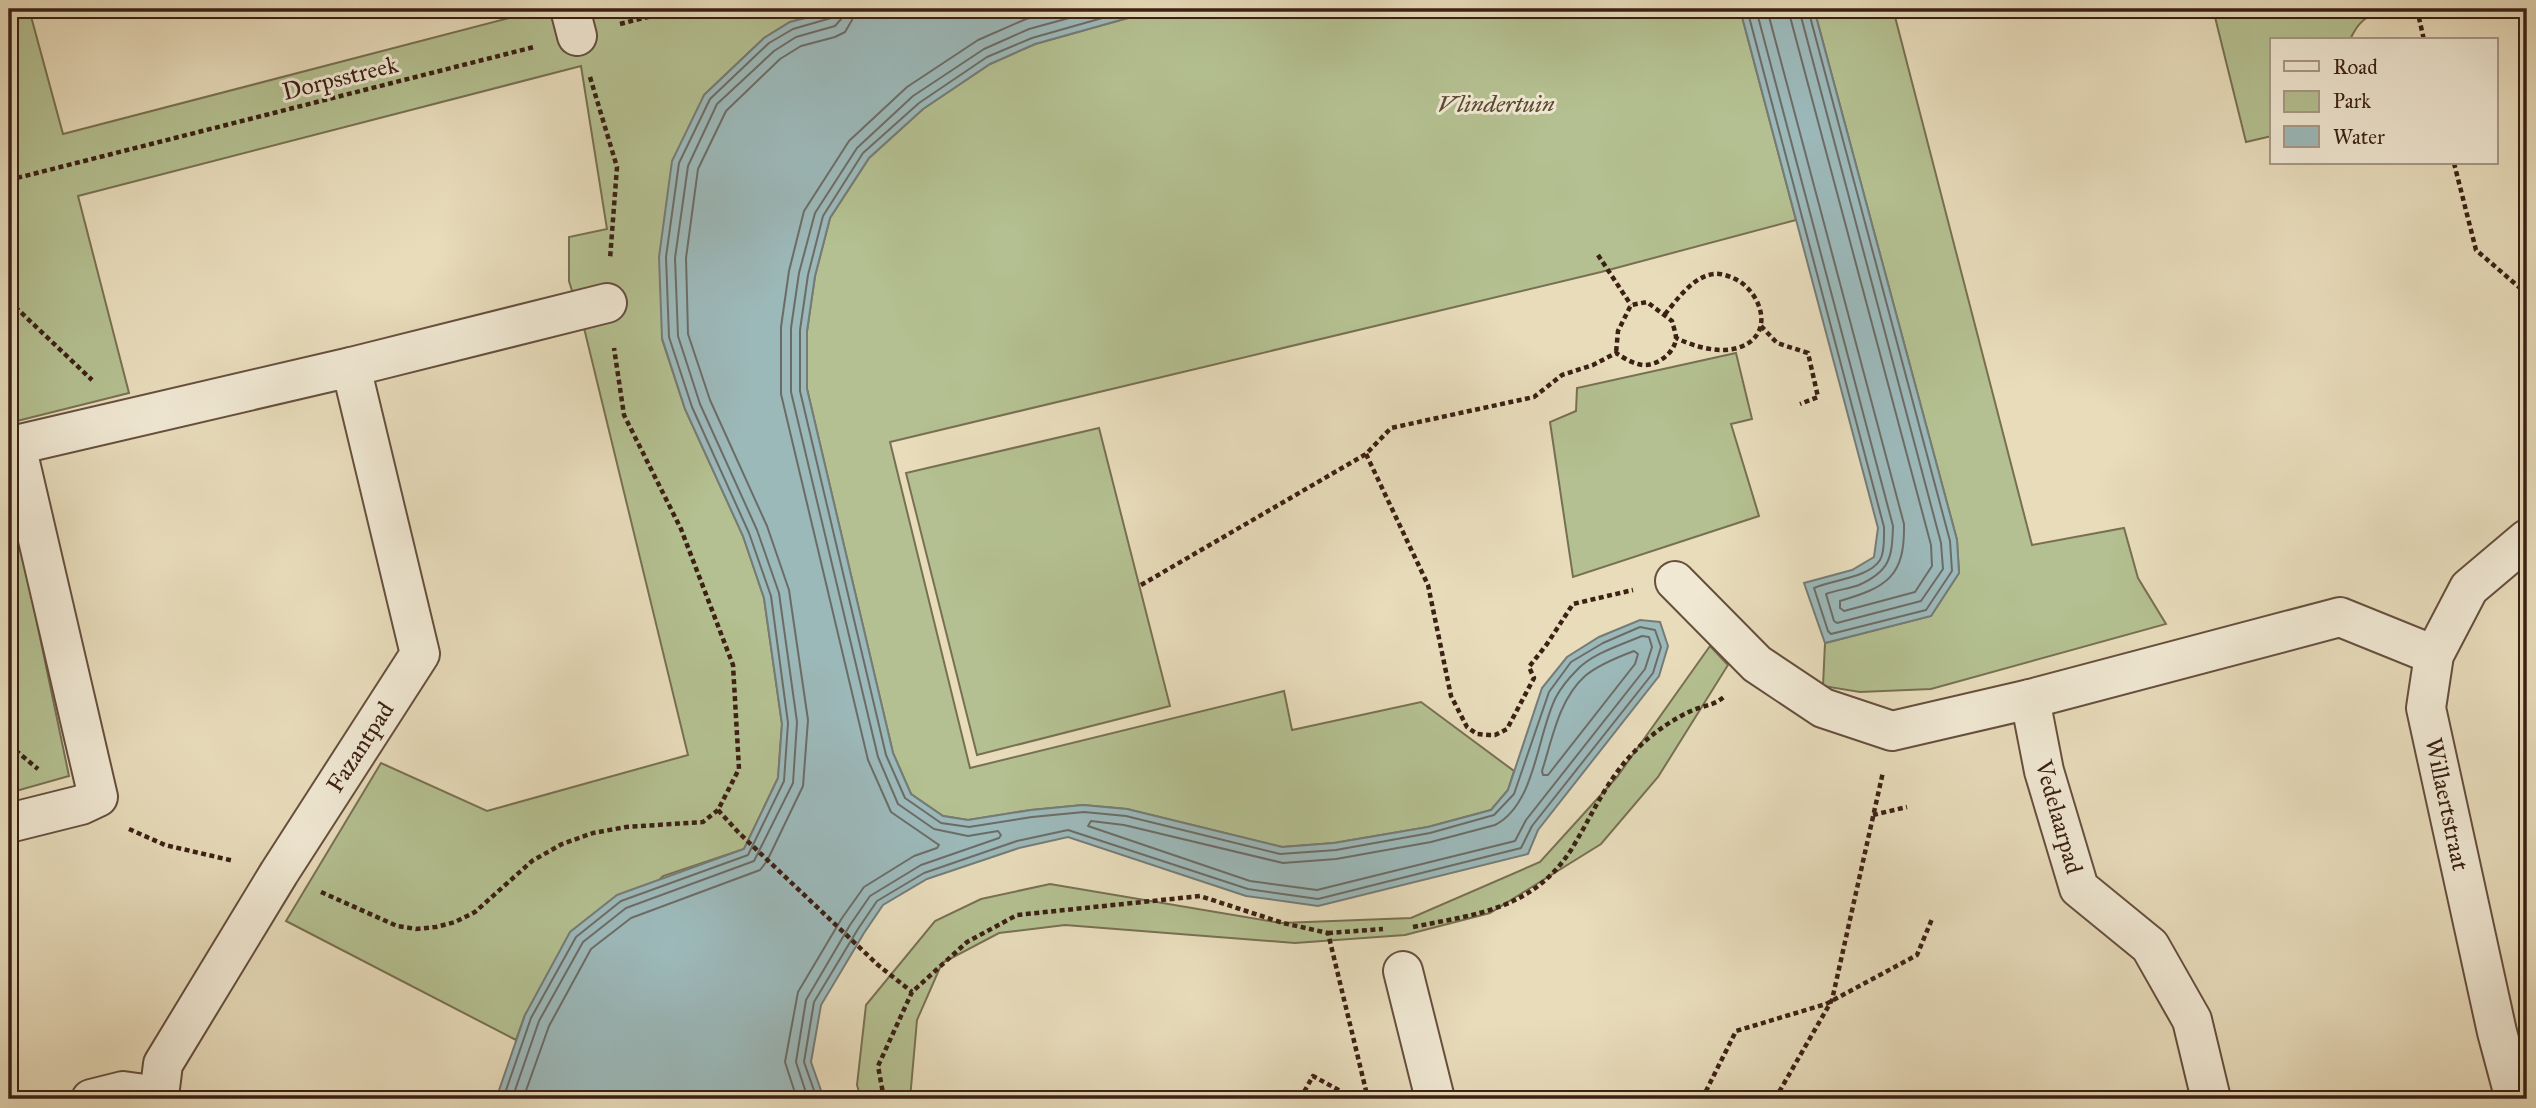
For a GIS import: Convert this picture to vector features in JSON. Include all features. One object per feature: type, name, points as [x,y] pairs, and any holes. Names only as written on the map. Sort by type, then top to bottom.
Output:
[{"type":"street","points":[[9,823],[81,805],[98,797],[16,445],[351,367],[607,303]]},
{"type":"street","name":"Fazantpad","points":[[159,1098],[163,1063],[279,873],[420,654],[351,367]]},
{"type":"street","name":"Willaertstraat","points":[[2515,1099],[2512,1028],[2426,708],[2434,655],[2469,587],[2527,539]]},
{"type":"street","points":[[1675,581],[1757,664],[1824,708],[1892,731],[2030,699],[2340,617],[2434,655]]},
{"type":"street","name":"Vedelaarpad","points":[[2030,699],[2044,771],[2080,888],[2150,946],[2192,1020],[2211,1099]]},
{"type":"street","points":[[1403,971],[1435,1099]]},
{"type":"street","points":[[91,1099],[123,1091],[159,1098]]},
{"type":"path","name":"Dorpsstreek","points":[[9,180],[574,22],[679,9]]},
{"type":"path","points":[[2417,9],[2424,38]]},
{"type":"path","points":[[81,805],[165,845],[279,873],[397,926],[416,929],[455,922],[475,912],[532,861],[562,844],[593,833],[626,827],[704,822],[718,810],[740,769],[733,665],[681,529],[624,415],[607,303],[617,167],[574,22]]},
{"type":"path","points":[[2454,164],[2476,250],[2527,294]]},
{"type":"path","points":[[1598,256],[1631,305]]},
{"type":"path","points":[[1665,314],[1687,289],[1713,274],[1731,277],[1751,289],[1761,308],[1761,326],[1753,339],[1742,346],[1698,348],[1676,338]]},
{"type":"path","points":[[9,301],[130,417]]},
{"type":"path","points":[[1616,353],[1631,362],[1644,365],[1671,353],[1676,338],[1672,321],[1665,314],[1647,302],[1631,305]]},
{"type":"path","points":[[1616,353],[1618,331],[1631,305]]},
{"type":"path","points":[[1761,326],[1777,343],[1808,353],[1818,397],[1800,404]]},
{"type":"path","points":[[1140,585],[1366,454],[1391,428],[1534,397],[1562,375],[1593,365],[1616,353]]},
{"type":"path","points":[[1366,454],[1428,585],[1451,696],[1467,727],[1478,734],[1495,735],[1507,729],[1534,678],[1529,667],[1548,644],[1573,604],[1675,581]]},
{"type":"path","points":[[1410,928],[1479,914],[1518,901],[1533,890],[1570,850],[1605,787],[1634,751],[1685,714],[1716,704],[1757,664]]},
{"type":"path","points":[[1775,1099],[1832,1000],[1892,731]]},
{"type":"path","points":[[1873,815],[1908,807]]},
{"type":"path","points":[[718,810],[878,965],[912,992]]},
{"type":"path","points":[[884,1099],[878,1066],[912,992],[967,942],[1017,915],[1200,897],[1283,923],[1328,933],[1396,928]]},
{"type":"path","points":[[1702,1099],[1736,1031],[1832,1000],[1917,955],[1932,919]]},
{"type":"path","points":[[1328,933],[1368,1099]]},
{"type":"path","points":[[1300,1099],[1313,1076],[1355,1099]]},
{"type":"green space","points":[[9,9],[29,9],[63,134],[544,9],[840,9],[790,22],[764,38],[704,95],[662,339],[685,409],[743,536],[764,598],[782,724],[778,778],[744,849],[663,876],[525,1015],[516,1040],[286,921],[381,763],[487,811],[688,755],[585,332],[569,281],[569,237],[607,229],[581,66],[78,196],[129,393],[9,423]]},
{"type":"green space","name":"Vlindertuin","points":[[1160,9],[1740,9],[1796,220],[1601,272],[890,442],[970,768],[1284,691],[1292,730],[1421,702],[1514,771],[1508,790],[1491,810],[1428,827],[1334,843],[1282,847],[1127,809],[1083,805],[968,820],[943,816],[911,794],[893,753],[807,389],[807,331],[815,276],[830,218],[869,158],[923,109],[990,64],[1035,44]]},
{"type":"green space","points":[[1814,9],[1893,9],[2032,545],[2124,528],[2138,578],[2166,624],[1931,689],[1860,692],[1823,686],[1825,643],[1931,616],[1959,573],[1957,540]]},
{"type":"green space","points":[[2213,9],[2384,9],[2363,20],[2351,38],[2270,38],[2270,136],[2246,142]]},
{"type":"green space","points":[[1736,353],[1752,419],[1731,424],[1759,516],[1573,577],[1550,422],[1576,411],[1577,388]]},
{"type":"green space","points":[[1099,428],[1170,706],[977,755],[906,473]]},
{"type":"green space","points":[[9,489],[69,776],[9,793]]},
{"type":"green space","points":[[1710,646],[1728,665],[1658,777],[1601,844],[1490,913],[1405,935],[1295,943],[1065,925],[999,933],[942,963],[917,1020],[910,1099],[861,1099],[857,1085],[866,1005],[935,921],[981,899],[1050,884],[1281,923],[1411,918],[1540,862],[1617,777]]},
{"type":"water","points":[[840,9],[1160,9],[1035,44],[990,64],[923,109],[869,158],[830,218],[815,276],[807,331],[807,389],[893,753],[911,794],[943,816],[968,820],[1083,805],[1127,809],[1282,847],[1334,843],[1428,827],[1491,810],[1508,790],[1542,688],[1567,657],[1599,637],[1640,620],[1660,622],[1668,646],[1659,676],[1538,830],[1528,854],[1318,906],[1246,896],[1068,837],[1019,848],[927,879],[883,905],[821,1005],[811,1062],[824,1099],[496,1099],[525,1015],[570,932],[617,895],[744,849],[778,778],[782,724],[764,598],[743,536],[685,409],[662,338],[659,257],[672,161],[704,95],[764,38],[790,22]]},
{"type":"water","points":[[1740,9],[1814,9],[1957,540],[1959,573],[1931,616],[1825,643],[1804,583],[1852,570],[1874,557],[1878,528]]}]
